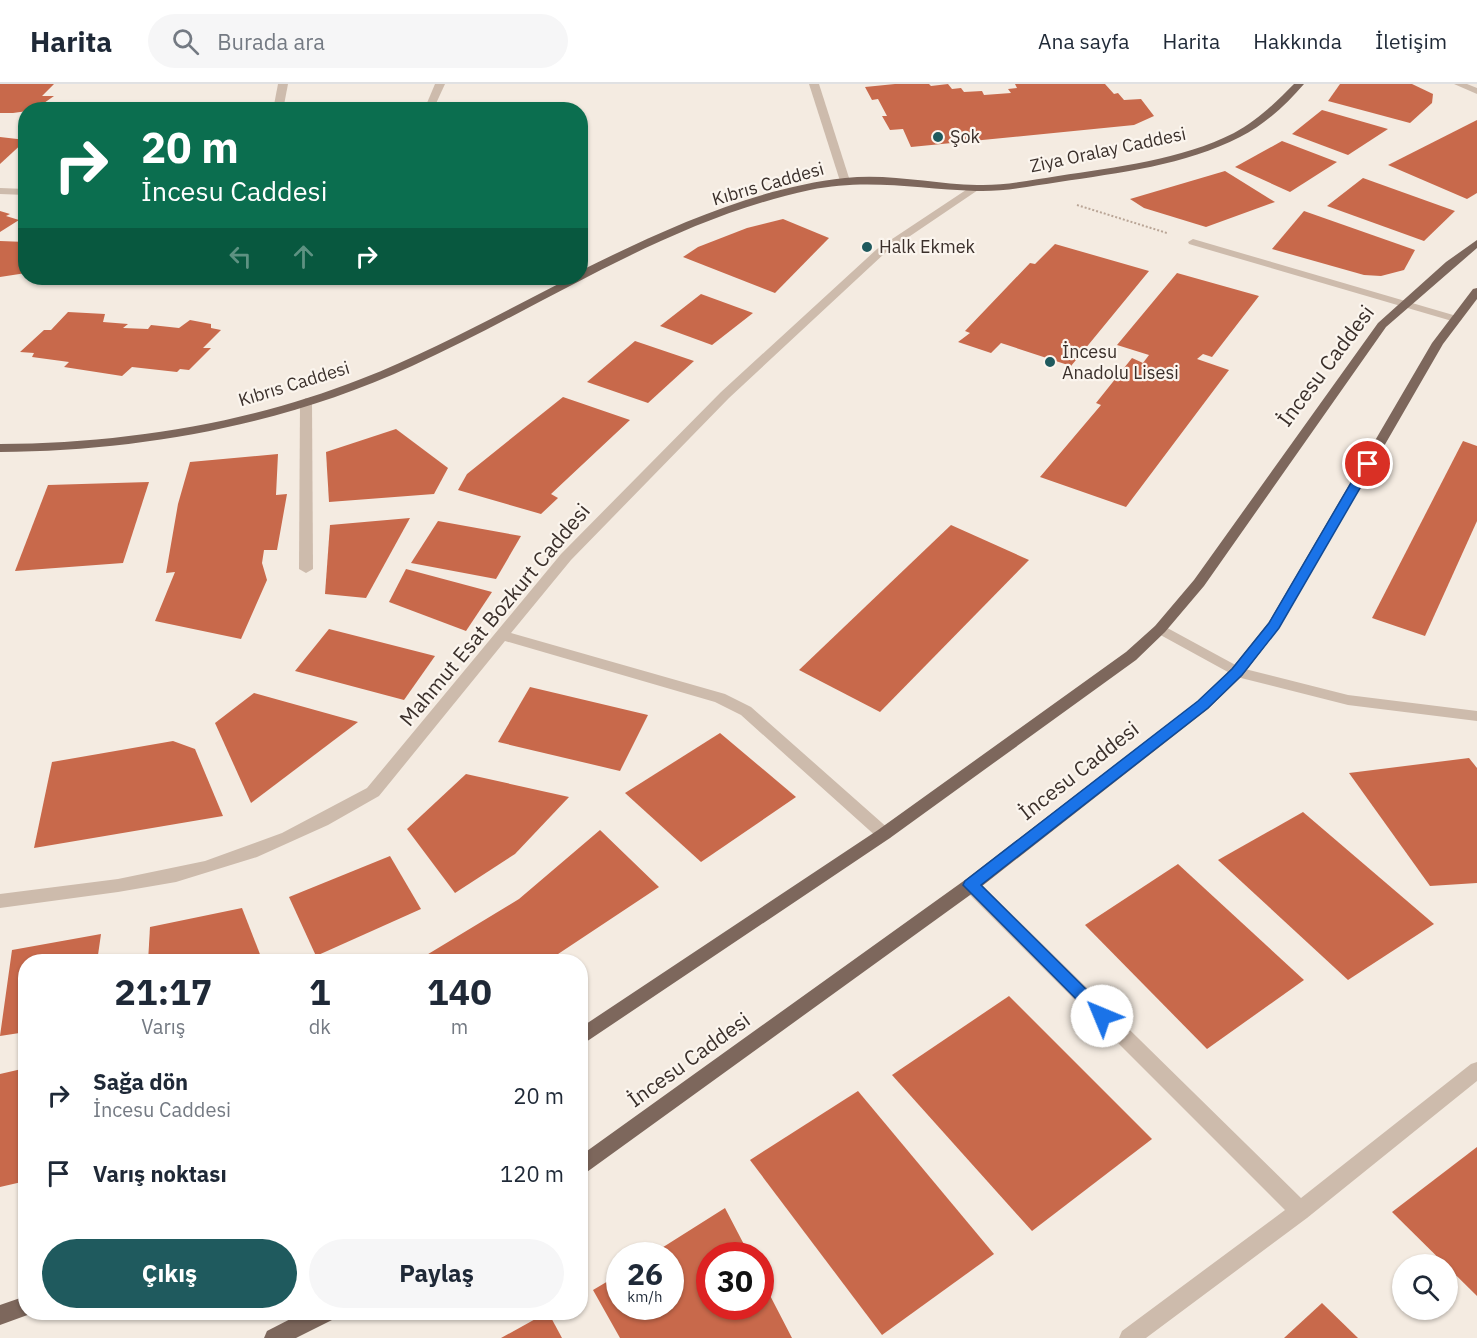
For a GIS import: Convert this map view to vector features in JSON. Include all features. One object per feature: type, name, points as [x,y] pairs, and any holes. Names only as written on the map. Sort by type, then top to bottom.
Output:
[{"type":"main road","name":"Ziya Oralay Caddesi","points":[[976,188],[1015,185],[1094,173],[1148,162],[1229,138],[1259,120],[1299,84]]},
{"type":"main road","name":"Kıbrıs Caddesi","points":[[588,273],[662,237],[783,194],[845,181],[911,182],[976,188]]},
{"type":"main road","name":"İncesu Caddesi","points":[[588,1033],[884,834],[1131,656],[1160,629],[1205,573],[1382,325],[1477,243]]},
{"type":"main road","name":"Kıbrıs Caddesi","points":[[0,448],[54,449],[122,443],[197,430],[306,402],[380,376],[425,356],[563,285]]},
{"type":"main road","name":"İncesu Caddesi","points":[[588,1162],[970,885],[1203,705],[1237,672],[1274,625],[1438,343],[1477,291]]},
{"type":"main road","points":[[0,1315],[18,1309]]},
{"type":"main road","points":[[283,1336],[312,1320]]},
{"type":"street","points":[[280,102],[283,84]]},
{"type":"street","points":[[432,102],[440,84]]},
{"type":"street","points":[[814,84],[845,181]]},
{"type":"street","points":[[1459,84],[1477,91]]},
{"type":"street","name":"Mahmut Esat Bozkurt Caddesi","points":[[0,901],[149,880],[232,860],[285,839],[335,815],[373,792],[566,557],[725,395],[881,251],[976,188]]},
{"type":"street","points":[[0,191],[18,192]]},
{"type":"street","points":[[1193,242],[1456,319]]},
{"type":"street","points":[[306,402],[306,569]]},
{"type":"street","points":[[1160,629],[1237,672],[1348,700],[1477,716]]},
{"type":"street","points":[[503,636],[720,698],[746,711],[884,834]]},
{"type":"street","points":[[970,885],[1300,1211]]},
{"type":"street","points":[[1129,1338],[1300,1211],[1477,1070]]},
{"type":"path","points":[[1071,203],[1193,242]]},
{"type":"building","points":[[0,84],[54,84],[42,96],[54,96],[45,102],[18,102],[18,112],[0,113]]},
{"type":"building","points":[[929,84],[931,86],[948,84],[952,89],[961,88],[964,92],[982,91],[984,95],[1011,93],[1008,89],[1017,88],[1015,84],[1105,84],[1114,94],[1118,93],[1124,100],[1141,99],[1154,116],[1134,125],[911,147],[903,129],[890,130],[882,116],[887,116],[878,99],[872,100],[865,87]]},
{"type":"building","points":[[1340,84],[1412,84],[1433,94],[1432,103],[1410,123],[1328,101]]},
{"type":"building","points":[[1322,110],[1388,129],[1348,155],[1292,134]]},
{"type":"building","points":[[1477,120],[1477,193],[1467,199],[1388,165]]},
{"type":"building","points":[[0,137],[18,139],[18,147],[0,164]]},
{"type":"building","points":[[1282,141],[1337,162],[1290,192],[1235,167]]},
{"type":"building","points":[[1225,171],[1275,202],[1206,227],[1144,208],[1130,199]]},
{"type":"building","points":[[1363,178],[1455,211],[1424,241],[1327,206]]},
{"type":"building","points":[[0,211],[10,214],[6,216],[18,220],[18,221],[0,232]]},
{"type":"building","points":[[1304,211],[1415,250],[1404,270],[1381,276],[1364,275],[1272,249]]},
{"type":"building","points":[[783,219],[829,238],[775,293],[683,257],[698,247],[747,228]]},
{"type":"building","points":[[0,241],[18,242],[18,274],[0,277]]},
{"type":"building","points":[[1055,244],[1149,271],[1071,366],[1001,343],[991,353],[958,342],[970,333],[965,331],[1030,263],[1035,264]]},
{"type":"building","points":[[1177,273],[1259,296],[1212,357],[1203,354],[1197,359],[1229,370],[1126,507],[1040,477],[1101,405],[1096,403],[1132,358],[1143,363],[1149,355],[1117,345]]},
{"type":"building","points":[[701,294],[753,313],[712,345],[660,326]]},
{"type":"building","points":[[68,312],[105,314],[103,322],[128,324],[123,328],[148,329],[151,325],[179,328],[190,320],[211,324],[211,328],[221,330],[203,348],[211,348],[189,370],[180,369],[177,372],[132,367],[122,376],[64,367],[69,362],[32,357],[34,353],[20,352],[44,330],[51,330]]},
{"type":"building","points":[[635,341],[694,361],[648,403],[587,382]]},
{"type":"building","points":[[563,397],[630,420],[551,494],[558,498],[541,514],[458,490],[467,474]]},
{"type":"building","points":[[396,429],[448,468],[434,494],[329,502],[326,452]]},
{"type":"building","points":[[1463,441],[1477,446],[1477,521],[1425,636],[1372,618]]},
{"type":"building","points":[[278,454],[276,495],[287,494],[277,550],[264,550],[262,563],[267,580],[241,639],[155,621],[175,572],[166,573],[178,504],[190,462]]},
{"type":"building","points":[[149,482],[123,563],[15,571],[48,485]]},
{"type":"building","points":[[410,518],[366,598],[325,594],[330,525]]},
{"type":"building","points":[[438,521],[521,536],[496,579],[411,563]]},
{"type":"building","points":[[951,525],[1029,560],[880,712],[799,670]]},
{"type":"building","points":[[406,569],[492,592],[466,631],[389,602]]},
{"type":"building","points":[[329,629],[435,656],[404,700],[295,671]]},
{"type":"building","points":[[530,687],[648,715],[620,771],[498,742]]},
{"type":"building","points":[[254,693],[358,722],[251,803],[215,723]]},
{"type":"building","points":[[720,733],[796,797],[701,862],[625,793]]},
{"type":"building","points":[[173,741],[195,749],[223,816],[34,848],[52,762]]},
{"type":"building","points":[[1469,758],[1477,768],[1477,883],[1430,886],[1349,773]]},
{"type":"building","points":[[466,774],[569,797],[515,854],[455,893],[407,829]]},
{"type":"building","points":[[1303,812],[1434,924],[1348,980],[1218,860]]},
{"type":"building","points":[[600,830],[659,887],[558,954],[428,954],[519,899]]},
{"type":"building","points":[[390,856],[421,909],[320,954],[315,954],[289,897]]},
{"type":"building","points":[[1178,864],[1304,980],[1207,1049],[1085,925]]},
{"type":"building","points":[[242,908],[260,954],[148,954],[150,927]]},
{"type":"building","points":[[101,934],[98,954],[18,954],[18,1033],[0,1036],[12,950]]},
{"type":"building","points":[[1009,996],[1152,1139],[1032,1231],[892,1075]]},
{"type":"building","points":[[18,1070],[18,1183],[0,1187],[0,1074]]},
{"type":"building","points":[[858,1091],[994,1254],[882,1335],[750,1160]]},
{"type":"building","points":[[1477,1147],[1477,1296],[1458,1277],[1458,1254],[1434,1254],[1392,1212]]},
{"type":"building","points":[[725,1208],[743,1242],[696,1242],[696,1320],[774,1320],[774,1303],[792,1338],[620,1338],[610,1320],[684,1320],[684,1242],[671,1242]]},
{"type":"building","points":[[606,1282],[606,1313],[593,1290]]},
{"type":"building","points":[[1322,1303],[1358,1338],[1284,1338]]},
{"type":"building","points":[[534,1320],[552,1320],[562,1338],[501,1338]]},
{"type":"place","name":"Şok","points":[[938,137]]},
{"type":"place","name":"Halk Ekmek","points":[[867,247]]},
{"type":"place","name":"İncesu Anadolu Lisesi","points":[[1050,362]]},
{"type":"route","points":[[1102,1016],[970,885],[1203,705],[1237,672],[1274,625],[1368,464]]}]
